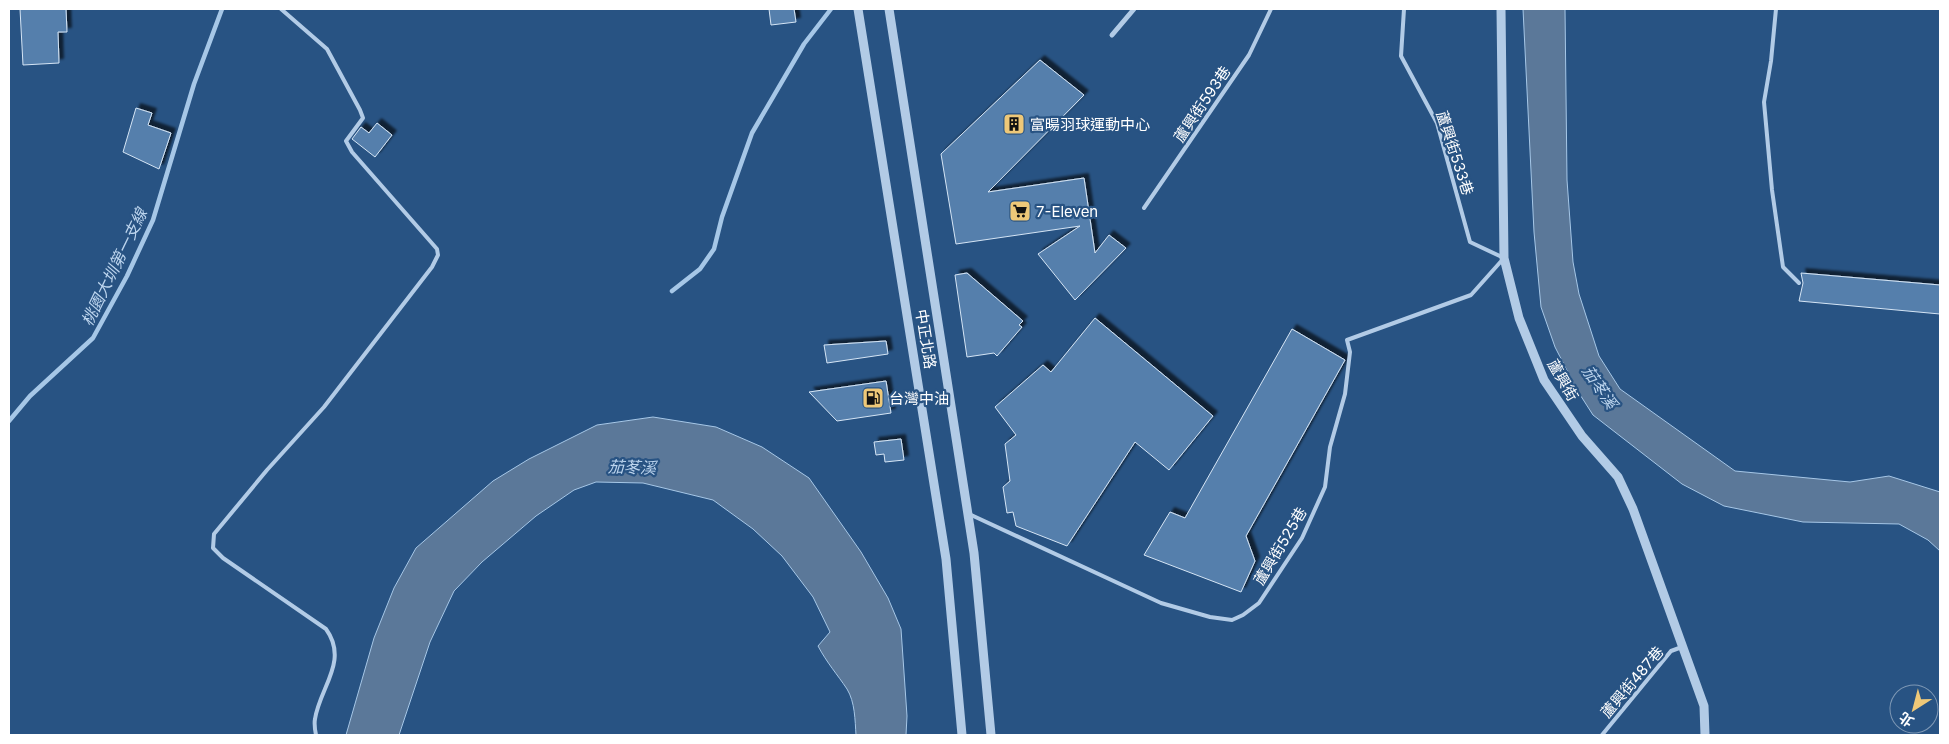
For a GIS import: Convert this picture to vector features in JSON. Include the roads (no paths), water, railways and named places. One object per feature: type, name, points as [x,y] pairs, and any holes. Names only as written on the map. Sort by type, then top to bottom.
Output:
[{"type":"street","name":"中正北路","points":[[858,9],[946,558],[962,735]]},
{"type":"street","name":"中正北路","points":[[889,9],[969,514],[983,634],[991,735]]},
{"type":"street","points":[[1112,35],[1134,9]]},
{"type":"street","name":"蘆興街","points":[[1501,9],[1504,258],[1519,318],[1544,380],[1582,436],[1618,477],[1633,509],[1704,706],[1705,735]]},
{"type":"lane","points":[[281,9],[327,49],[363,118],[346,140],[352,152],[437,249],[438,255],[432,267],[324,408],[267,470],[214,534],[213,548],[223,558],[326,630],[334,640],[336,650],[335,661],[314,720],[316,735]]},
{"type":"lane","name":"蘆興街593巷","points":[[1144,208],[1249,54],[1271,9]]},
{"type":"lane","name":"蘆興街533巷","points":[[1404,9],[1401,56],[1437,123],[1470,242],[1504,258]]},
{"type":"lane","points":[[1776,9],[1771,61],[1764,102],[1772,190],[1783,267],[1799,283]]},
{"type":"lane","name":"蘆興街525巷","points":[[969,514],[1161,603],[1210,617],[1232,620],[1243,615],[1259,603],[1302,538],[1325,487],[1330,447],[1344,394],[1350,352],[1347,340],[1471,295],[1504,258]]},
{"type":"lane","name":"蘆興街487巷","points":[[1602,735],[1671,651],[1682,646]]},
{"type":"water","name":"茄苳溪","points":[[1523,9],[1565,9],[1567,180],[1573,262],[1579,294],[1599,356],[1620,389],[1735,471],[1850,482],[1889,476],[1940,492],[1940,551],[1928,540],[1899,524],[1803,522],[1724,506],[1682,484],[1593,415],[1577,390],[1555,347],[1541,307],[1534,232]]},
{"type":"water","name":"茄苳溪","points":[[653,417],[716,427],[762,447],[809,478],[861,552],[888,598],[901,629],[907,716],[906,735],[856,735],[850,694],[818,646],[830,632],[813,597],[782,556],[753,529],[713,500],[643,483],[596,482],[574,490],[536,516],[482,562],[454,591],[430,642],[399,735],[346,735],[374,638],[394,588],[416,548],[493,481],[529,459],[597,425]]},
{"type":"waterway","name":"桃園大圳第一支線","points":[[9,421],[30,396],[93,338],[127,276],[153,220],[194,84],[222,9]]},
{"type":"waterway","points":[[672,291],[700,269],[714,249],[722,217],[752,133],[804,44],[831,9]]},
{"type":"place","name":"富暘羽球運動中心","points":[[1014,124]]},
{"type":"place","name":"7-Eleven","points":[[1020,211]]},
{"type":"place","name":"台灣中油","points":[[873,398]]}]
